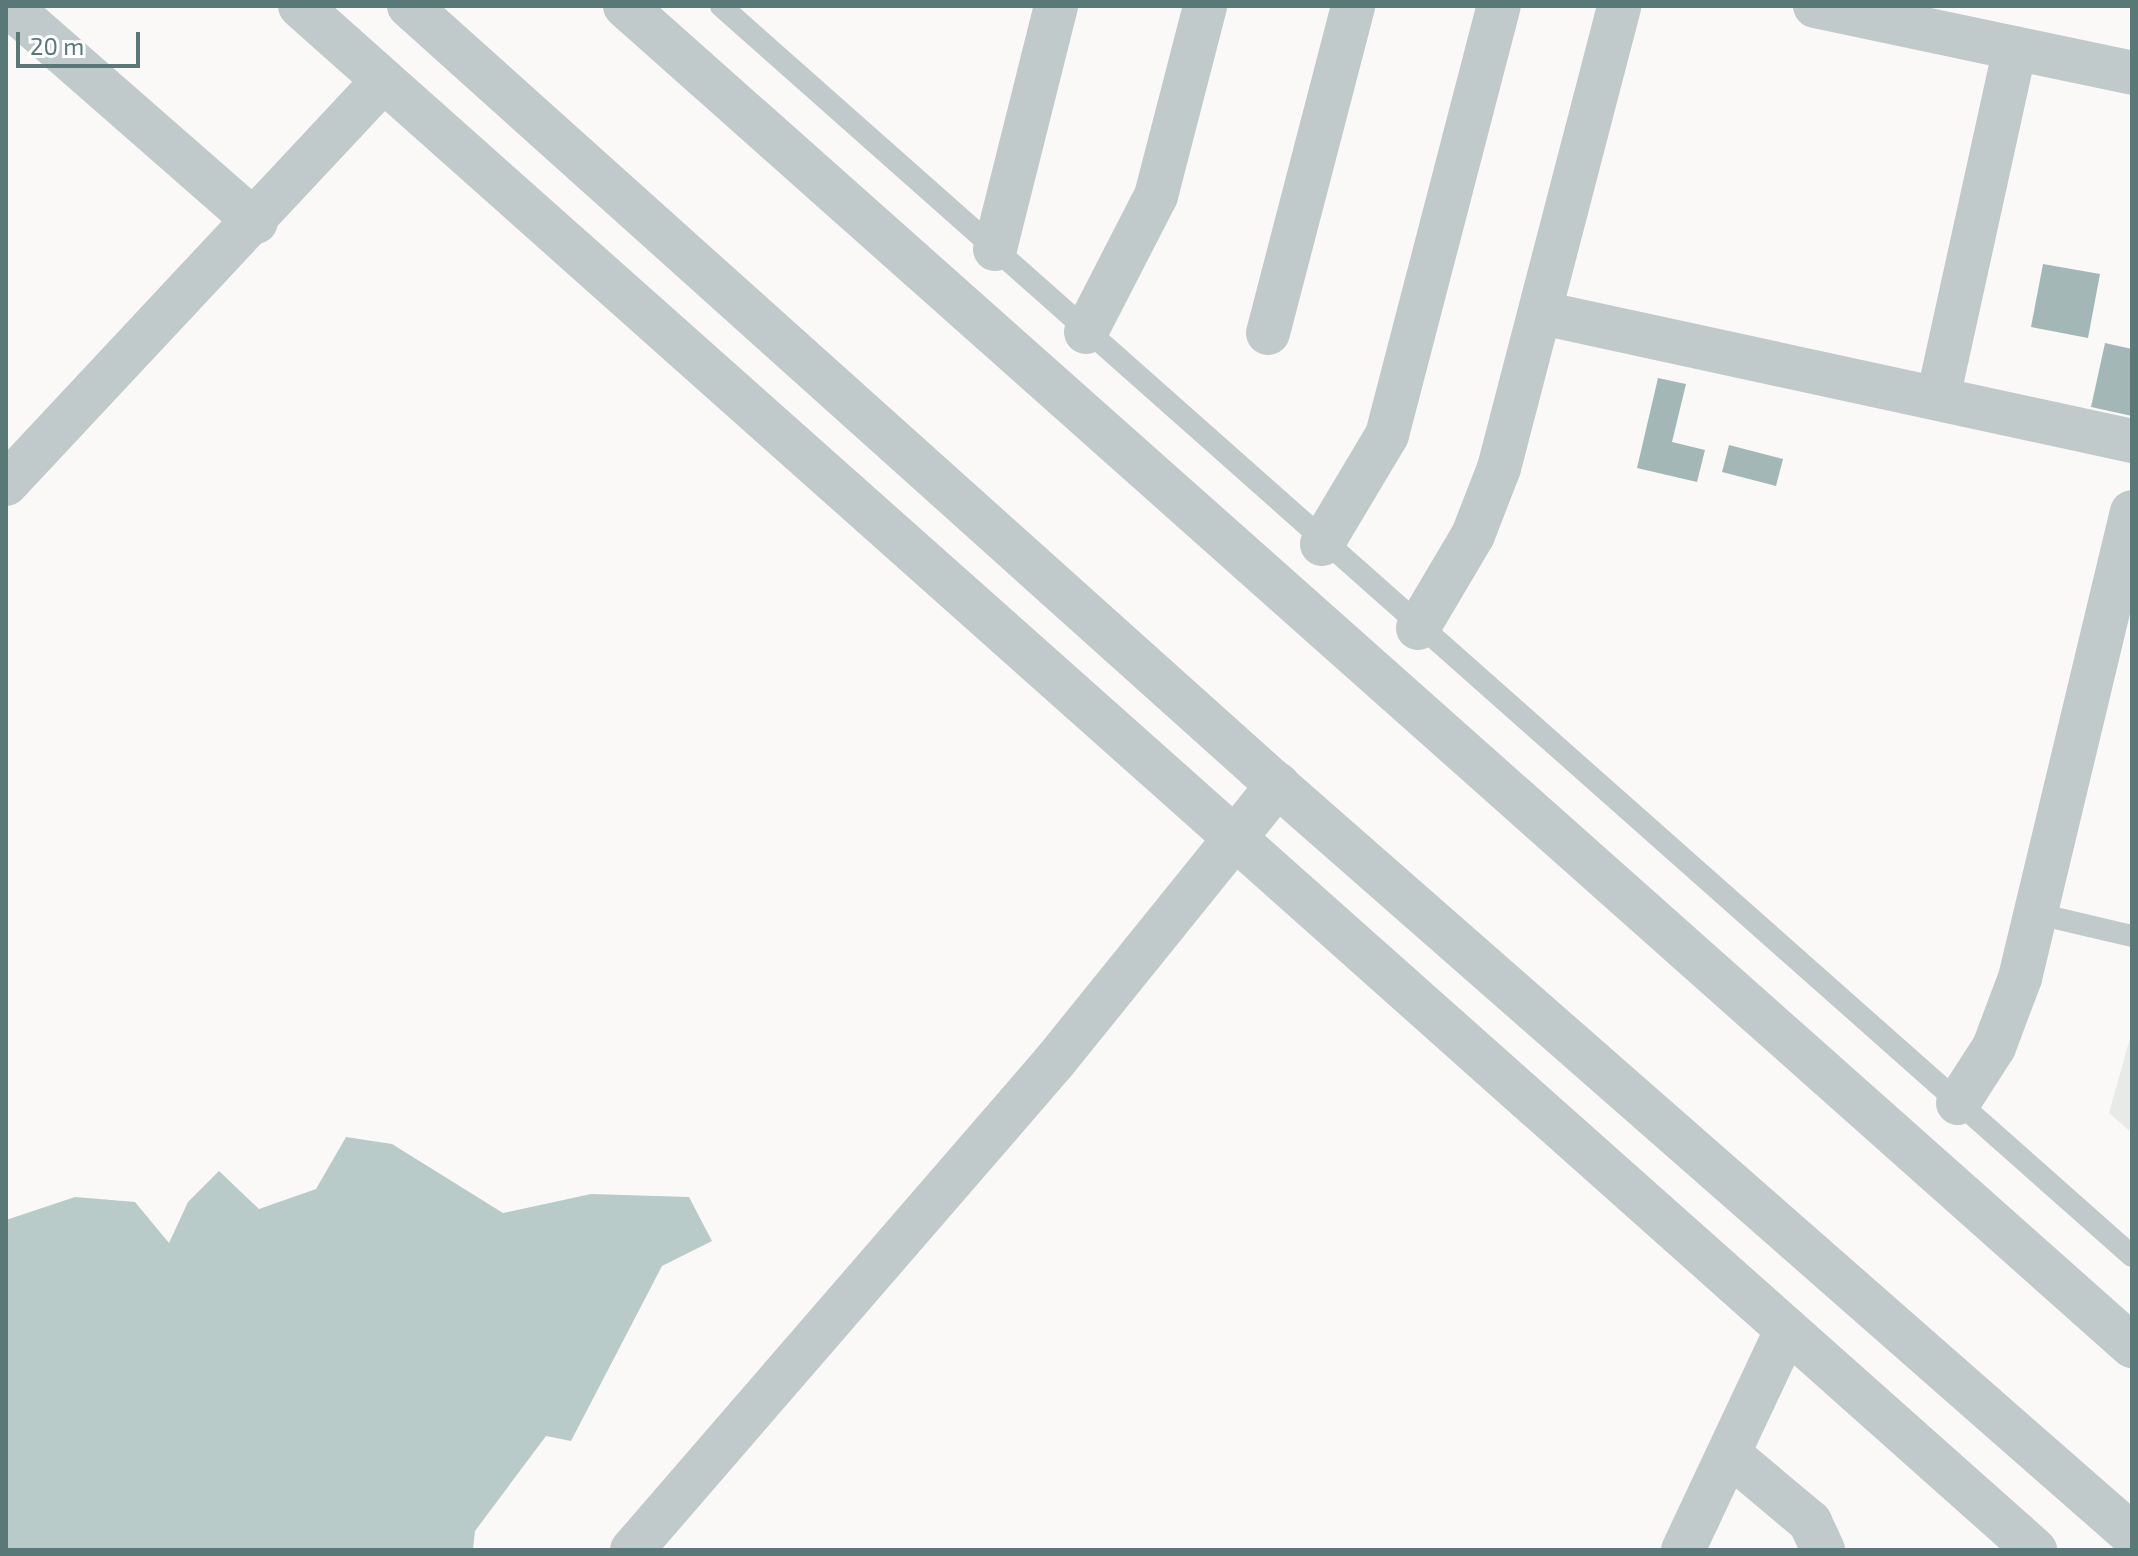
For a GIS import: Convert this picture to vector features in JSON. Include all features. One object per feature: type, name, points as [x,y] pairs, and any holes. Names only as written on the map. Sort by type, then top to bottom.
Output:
[{"type":"street","points":[[9,6],[256,222]]},
{"type":"street","points":[[300,6],[1232,841],[2035,1550]]},
{"type":"street","points":[[409,6],[1278,785],[2132,1535]]},
{"type":"street","points":[[625,6],[2132,1346]]},
{"type":"street","points":[[995,249],[1056,6]]},
{"type":"street","points":[[1086,332],[1156,196],[1205,6]]},
{"type":"street","points":[[1268,333],[1353,6]]},
{"type":"street","points":[[1322,544],[1387,435],[1499,6]]},
{"type":"street","points":[[1418,628],[1483,508],[1542,313],[1619,6]]},
{"type":"street","points":[[1815,6],[2132,73]]},
{"type":"street","points":[[1938,398],[2015,48]]},
{"type":"street","points":[[6,484],[256,222],[383,81]]},
{"type":"street","points":[[1542,313],[2132,441]]},
{"type":"street","points":[[1958,1103],[1994,1047],[2038,914],[2132,512]]},
{"type":"street","points":[[632,1550],[1045,1073],[1278,785]]},
{"type":"street","points":[[1683,1550],[1787,1329]]},
{"type":"street","points":[[1729,1454],[1810,1522],[1823,1550]]},
{"type":"lane","points":[[721,6],[1322,544],[2132,1256]]},
{"type":"lane","points":[[2038,914],[2132,936]]},
{"type":"shaded area","points":[[2132,1031],[2132,1133],[2109,1113]]},
{"type":"shaded area","points":[[346,1137],[392,1144],[503,1213],[591,1194],[689,1197],[712,1241],[662,1266],[571,1441],[546,1436],[475,1531],[473,1550],[6,1550],[6,1220],[75,1197],[135,1202],[169,1243],[188,1202],[219,1171],[259,1209],[316,1189]]},
{"type":"building","points":[[2043,264],[2100,274],[2088,338],[2031,327]]},
{"type":"building","points":[[2105,343],[2132,349],[2132,416],[2091,407]]},
{"type":"building","points":[[1658,378],[1686,384],[1672,442],[1705,450],[1697,482],[1637,468]]},
{"type":"building","points":[[1729,445],[1783,459],[1776,486],[1722,472]]}]
